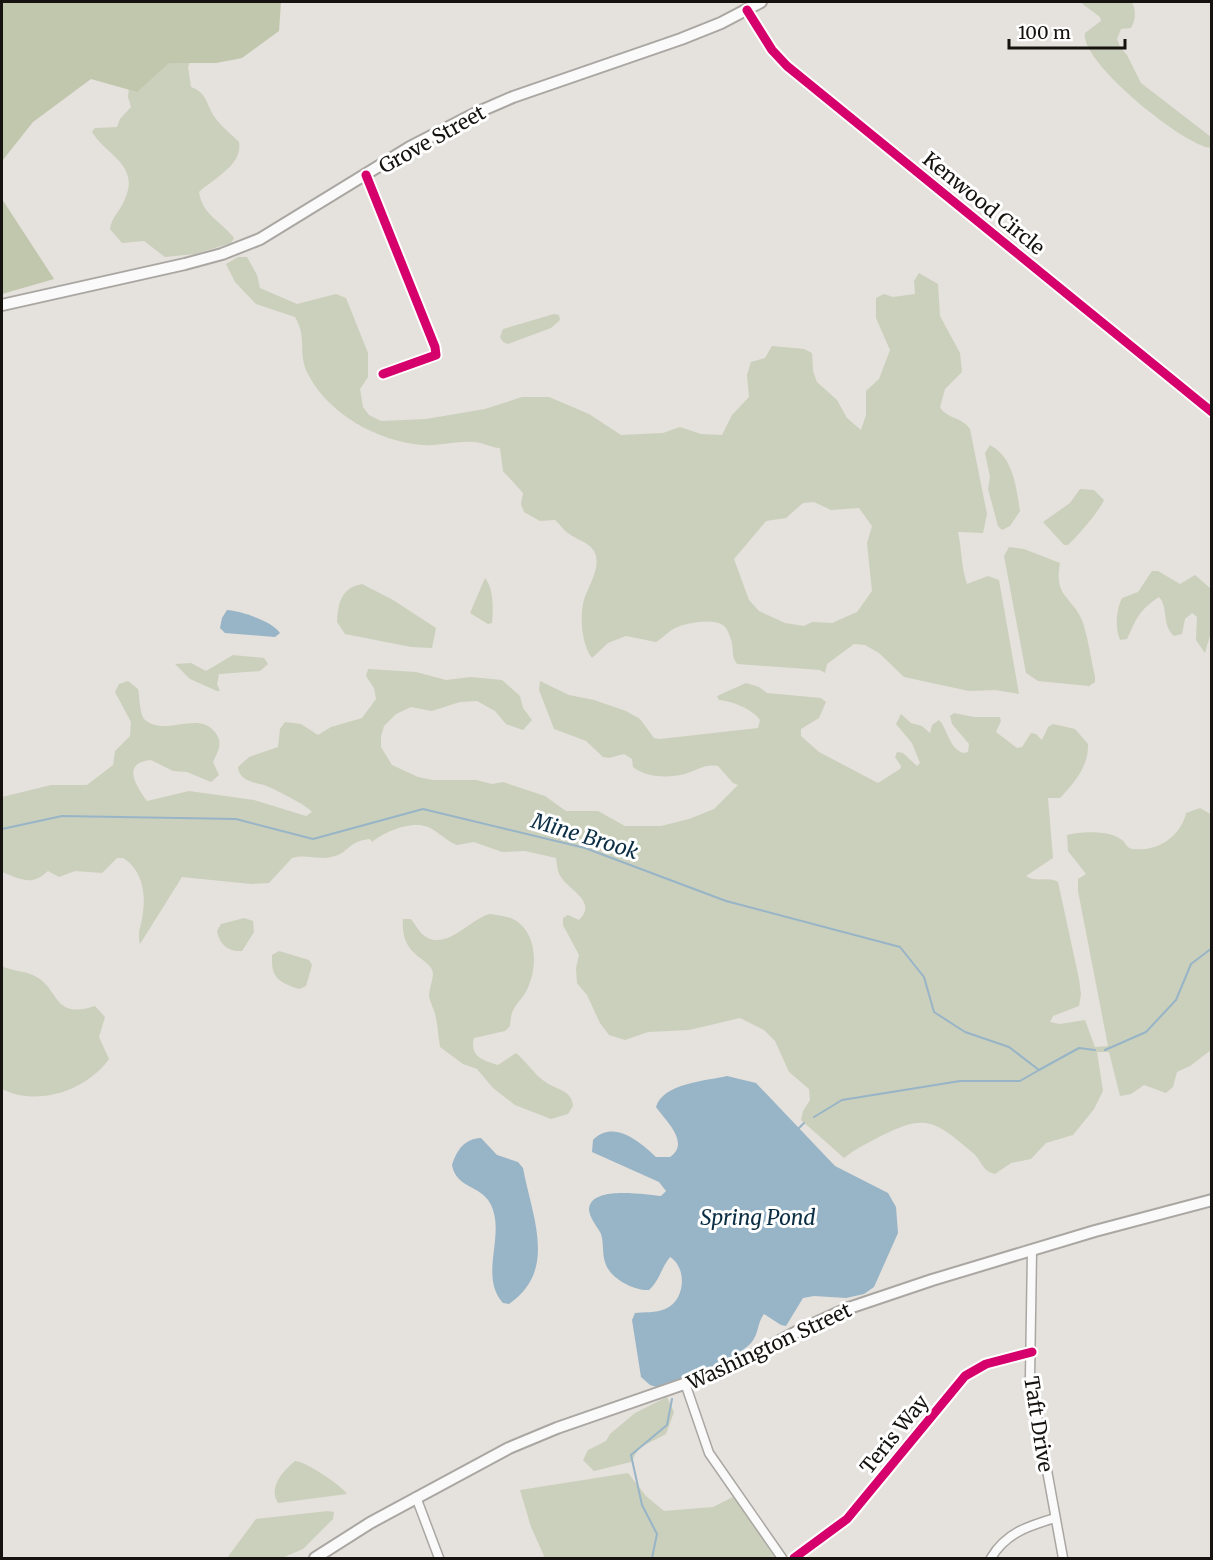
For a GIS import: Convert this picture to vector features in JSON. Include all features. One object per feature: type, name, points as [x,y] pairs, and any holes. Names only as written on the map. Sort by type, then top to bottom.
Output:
[{"type":"main road","name":"Grove Street","points":[[2,305],[222,254],[260,239],[429,136],[485,109],[681,39],[761,2]]},
{"type":"main road","name":"Washington Street","points":[[315,1558],[416,1497],[477,1464],[538,1436],[686,1386],[730,1368],[800,1330],[846,1309],[1096,1230],[1212,1200]]},
{"type":"street","name":"Kenwood Circle","points":[[747,10],[771,50],[787,66],[1212,412]]},
{"type":"street","points":[[366,175],[435,347],[436,355],[383,374]]},
{"type":"street","name":"Taft Drive","points":[[1032,1251],[1033,1398],[1063,1558]]},
{"type":"street","name":"Teris Way","points":[[794,1558],[847,1519],[965,1376],[986,1364],[1032,1352]]},
{"type":"street","points":[[686,1386],[700,1431],[715,1462],[782,1558]]},
{"type":"street","points":[[416,1497],[439,1558]]},
{"type":"street","points":[[991,1558],[1003,1542],[1015,1532],[1056,1518]]},
{"type":"green space","points":[[2,2],[281,2],[279,31],[242,58],[216,63],[169,63],[137,92],[91,79],[33,122],[2,161]]},
{"type":"green space","points":[[1080,2],[1132,2],[1135,12],[1134,21],[1131,28],[1121,29],[1117,39],[1120,47],[1127,55],[1141,83],[1211,137],[1211,148],[1198,144],[1179,133],[1115,81],[1098,62],[1088,46],[1085,33],[1101,21],[1100,17]]},
{"type":"green space","points":[[132,58],[192,58],[188,67],[191,87],[201,93],[216,119],[239,142],[237,158],[199,192],[204,207],[234,238],[231,243],[195,254],[165,257],[144,241],[122,243],[110,229],[125,199],[129,187],[128,178],[120,162],[92,132],[95,128],[117,127],[120,119],[131,107],[128,97]]},
{"type":"green space","points":[[2,199],[54,279],[2,294]]},
{"type":"green space","points":[[238,257],[247,257],[257,275],[260,288],[297,304],[336,294],[346,298],[368,353],[368,377],[360,389],[363,407],[369,415],[381,421],[426,419],[485,409],[522,397],[549,397],[589,414],[621,435],[663,433],[680,427],[701,434],[722,435],[732,415],[749,397],[747,375],[751,362],[765,358],[772,346],[804,349],[812,353],[813,371],[817,382],[837,400],[847,418],[861,430],[866,415],[866,391],[879,379],[890,350],[876,318],[876,298],[884,294],[893,297],[915,294],[914,281],[919,273],[938,284],[940,316],[960,353],[962,372],[945,389],[940,407],[970,429],[987,514],[983,533],[958,532],[965,578],[967,584],[988,576],[999,580],[1019,694],[995,690],[969,691],[904,677],[879,653],[865,645],[854,644],[827,664],[825,673],[820,670],[737,664],[727,630],[723,625],[712,622],[680,626],[656,642],[626,636],[608,643],[592,658],[584,639],[582,617],[583,604],[595,571],[594,551],[589,545],[566,532],[555,520],[540,521],[524,512],[521,504],[523,493],[503,471],[500,448],[473,442],[422,445],[389,438],[356,423],[328,402],[308,374],[303,359],[301,332],[295,317],[256,304],[235,282],[226,264]],"holes":[[[814,502],[831,510],[859,508],[872,526],[867,543],[872,591],[857,612],[832,623],[812,622],[804,626],[785,623],[759,611],[749,600],[734,559],[766,521],[786,518],[803,503]]]},
{"type":"green space","points":[[554,314],[559,315],[560,320],[551,328],[508,344],[500,337],[503,329]]},
{"type":"green space","points":[[990,445],[1004,457],[1009,465],[1020,511],[1010,526],[1002,530],[998,526],[988,489],[990,477],[985,453]]},
{"type":"green space","points":[[1080,489],[1094,490],[1104,500],[1077,536],[1068,545],[1064,545],[1043,522],[1070,503]]},
{"type":"green space","points":[[1009,547],[1024,549],[1060,563],[1059,575],[1062,591],[1080,616],[1084,626],[1095,677],[1095,682],[1089,686],[1038,681],[1026,673],[1004,556]]},
{"type":"green space","points":[[1152,571],[1158,571],[1180,584],[1195,575],[1210,588],[1211,632],[1205,653],[1196,640],[1197,617],[1192,613],[1185,619],[1182,634],[1174,636],[1168,626],[1164,606],[1159,597],[1139,615],[1127,639],[1120,640],[1117,619],[1122,598],[1138,592]]},
{"type":"green space","points":[[485,578],[490,588],[493,612],[492,623],[488,624],[470,613]]},
{"type":"green space","points":[[362,584],[393,600],[436,628],[432,648],[411,647],[345,634],[337,622],[342,597],[349,589]]},
{"type":"green space","points":[[233,655],[264,658],[268,664],[260,671],[219,674],[217,684],[220,691],[217,691],[190,679],[175,664],[191,663],[206,671]]},
{"type":"green space","points":[[368,669],[416,672],[446,680],[471,677],[502,680],[520,696],[523,708],[532,720],[523,730],[506,724],[495,711],[477,701],[460,702],[432,711],[411,707],[396,714],[384,726],[381,747],[392,765],[418,777],[433,780],[476,780],[492,784],[503,782],[545,796],[566,811],[598,811],[625,826],[661,826],[689,819],[714,809],[738,785],[733,783],[718,766],[705,767],[685,774],[658,776],[639,771],[633,767],[632,759],[624,754],[609,758],[603,757],[586,741],[554,729],[539,690],[540,681],[569,695],[594,700],[626,711],[640,719],[654,738],[660,739],[758,728],[760,720],[752,712],[719,700],[717,696],[746,683],[759,687],[767,693],[821,698],[826,702],[819,718],[801,729],[801,736],[819,752],[878,783],[900,769],[901,766],[895,757],[897,752],[903,753],[917,766],[920,763],[912,743],[896,724],[901,714],[911,723],[922,726],[930,733],[932,725],[939,720],[952,743],[958,751],[963,753],[968,752],[969,744],[952,724],[950,716],[954,713],[974,717],[1000,717],[1001,721],[996,732],[1017,748],[1022,747],[1031,733],[1036,734],[1042,740],[1048,727],[1053,724],[1075,729],[1088,744],[1086,760],[1075,780],[1060,798],[1048,798],[1053,858],[1026,876],[1058,882],[1079,979],[1081,994],[1079,1006],[1053,1016],[1050,1022],[1060,1024],[1085,1020],[1095,1047],[1108,1046],[1078,891],[1078,879],[1086,874],[1068,851],[1067,835],[1088,832],[1111,834],[1122,840],[1128,847],[1151,848],[1174,835],[1186,813],[1200,808],[1212,815],[1211,1050],[1190,1066],[1177,1072],[1173,1087],[1166,1093],[1144,1085],[1131,1094],[1120,1096],[1109,1052],[1097,1052],[1103,1091],[1094,1109],[1073,1135],[1046,1143],[1031,1159],[1011,1163],[995,1174],[987,1171],[973,1153],[947,1132],[927,1123],[916,1123],[891,1131],[844,1158],[801,1120],[803,1111],[810,1100],[809,1089],[789,1072],[775,1041],[764,1030],[740,1018],[689,1030],[648,1032],[625,1040],[609,1035],[600,1023],[587,995],[577,983],[576,968],[579,955],[563,925],[563,918],[568,915],[579,920],[584,914],[584,902],[560,875],[556,858],[525,851],[502,852],[474,842],[457,845],[428,827],[406,826],[383,834],[372,842],[370,839],[357,842],[337,855],[326,858],[292,858],[269,883],[251,884],[182,877],[140,944],[139,931],[144,904],[143,889],[138,874],[123,858],[117,858],[102,873],[75,871],[59,877],[48,871],[36,879],[26,880],[2,872],[2,797],[51,785],[87,785],[113,765],[115,751],[130,736],[131,722],[115,692],[119,684],[128,681],[138,689],[145,720],[162,726],[200,723],[215,732],[219,740],[213,762],[219,775],[211,782],[187,772],[173,771],[151,760],[136,766],[133,771],[136,783],[147,801],[189,791],[254,800],[306,816],[312,812],[309,809],[267,786],[245,779],[241,776],[238,767],[249,757],[278,747],[280,729],[285,722],[301,724],[318,735],[331,727],[362,718],[376,699],[374,688],[366,676]]},
{"type":"green space","points":[[490,914],[504,916],[521,924],[531,939],[534,967],[526,991],[512,1012],[510,1026],[505,1031],[474,1038],[475,1053],[487,1062],[498,1065],[516,1053],[543,1080],[570,1097],[573,1106],[568,1114],[551,1119],[515,1105],[493,1088],[477,1069],[463,1064],[440,1047],[436,1018],[429,996],[433,973],[427,963],[416,955],[406,942],[403,919],[411,919],[426,937],[434,940],[451,936]]},
{"type":"green space","points":[[244,918],[253,921],[254,932],[242,951],[229,949],[220,940],[217,931],[221,924]]},
{"type":"green space","points":[[279,951],[309,960],[312,965],[306,986],[299,989],[277,978],[273,969],[272,955]]},
{"type":"green space","points":[[2,966],[33,975],[48,987],[63,1006],[81,1009],[95,1006],[105,1017],[99,1037],[109,1059],[88,1080],[60,1093],[45,1096],[16,1094],[2,1089]]},
{"type":"green space","points":[[667,1397],[674,1412],[666,1434],[639,1448],[631,1462],[594,1471],[583,1460],[588,1450],[606,1441],[610,1434],[635,1413]]},
{"type":"green space","points":[[295,1461],[323,1474],[347,1494],[278,1503],[275,1491],[278,1480]]},
{"type":"green space","points":[[628,1473],[646,1496],[664,1511],[713,1507],[735,1496],[776,1558],[542,1558],[544,1556],[531,1527],[520,1490]]},
{"type":"green space","points":[[334,1512],[333,1519],[303,1549],[282,1558],[227,1558],[256,1519]]},
{"type":"water","points":[[227,610],[256,617],[270,624],[280,633],[275,637],[225,633],[220,628]]},
{"type":"water","name":"Spring Pond","points":[[727,1076],[756,1083],[835,1166],[888,1193],[896,1207],[898,1233],[874,1287],[864,1294],[846,1298],[814,1296],[803,1298],[786,1326],[764,1314],[754,1340],[745,1348],[708,1368],[660,1388],[650,1385],[641,1377],[632,1320],[635,1313],[658,1311],[672,1305],[677,1299],[682,1284],[680,1269],[670,1257],[649,1290],[636,1288],[623,1282],[607,1268],[601,1234],[589,1209],[592,1202],[609,1194],[632,1193],[661,1196],[666,1191],[659,1182],[592,1152],[593,1140],[601,1134],[618,1132],[635,1139],[656,1157],[670,1157],[676,1151],[677,1138],[656,1107],[660,1099],[686,1084]]},
{"type":"water","points":[[481,1138],[497,1155],[518,1162],[523,1168],[535,1224],[538,1242],[533,1275],[524,1290],[509,1304],[503,1303],[496,1292],[493,1280],[496,1228],[490,1203],[486,1197],[458,1178],[452,1165],[462,1146]]},
{"type":"waterway","name":"Mine Brook","points":[[2,829],[62,816],[236,819],[313,839],[423,809],[585,848],[726,901],[900,947],[924,977],[934,1012],[965,1032],[1009,1047],[1039,1070],[1079,1048],[1095,1050]]},
{"type":"waterway","name":"Mine Brook","points":[[1105,1050],[1146,1032],[1176,1000],[1191,964],[1212,948]]},
{"type":"waterway","points":[[814,1117],[842,1100],[960,1081],[1020,1081],[1039,1070]]},
{"type":"waterway","points":[[797,1130],[804,1123]]},
{"type":"waterway","points":[[652,1558],[657,1534],[642,1505],[631,1455],[667,1425],[672,1399]]},
{"type":"cycle path","points":[[747,10],[772,50],[787,66],[1212,412]]},
{"type":"cycle path","points":[[366,175],[435,347],[436,355],[383,374]]},
{"type":"cycle path","points":[[794,1558],[847,1519],[965,1376],[986,1364],[1032,1352]]}]
